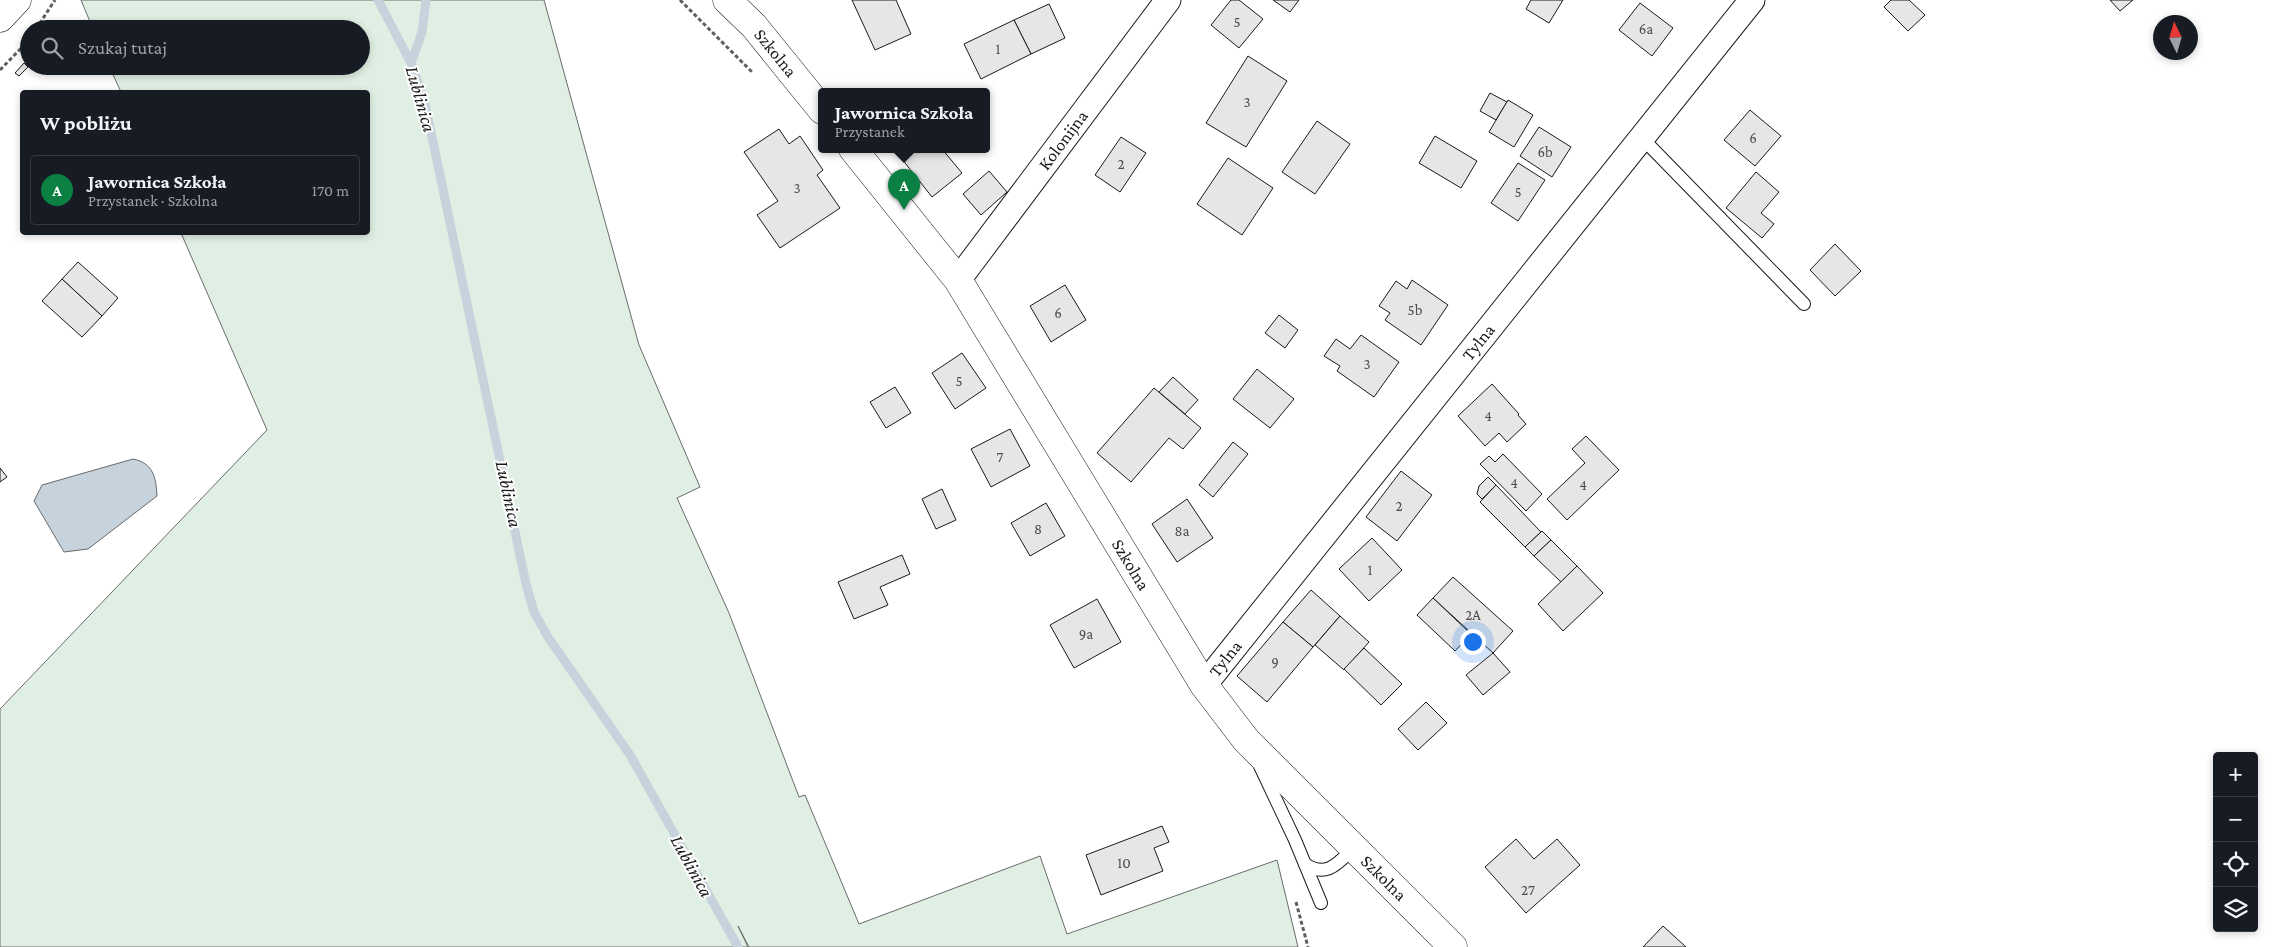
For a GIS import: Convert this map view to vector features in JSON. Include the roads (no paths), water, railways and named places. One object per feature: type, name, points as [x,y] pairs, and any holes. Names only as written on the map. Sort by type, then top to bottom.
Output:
[{"type":"street","points":[[0,18],[17,0]]},
{"type":"street","name":"Szkolna","points":[[727,0],[759,32],[818,105]]},
{"type":"street","name":"Kolonijna","points":[[958,280],[1168,0]]},
{"type":"street","name":"Tylna","points":[[1204,685],[1752,0]]},
{"type":"street","name":"Szkolna","points":[[856,153],[958,280],[1204,685],[1246,740],[1453,947]]},
{"type":"lane","points":[[1642,138],[1804,304]]},
{"type":"lane","points":[[1246,740],[1278,802],[1321,903]]},
{"type":"lane","points":[[1305,864],[1312,869],[1320,871],[1328,869],[1336,865],[1354,848]]},
{"type":"waterway","name":"Lublinica","points":[[378,0],[411,63],[424,99],[526,584],[534,612],[548,637],[630,755],[738,947]]},
{"type":"waterway","points":[[411,63],[422,32],[426,0]]},
{"type":"place","name":"Jawornica Szkoła","points":[[904,210]]}]
